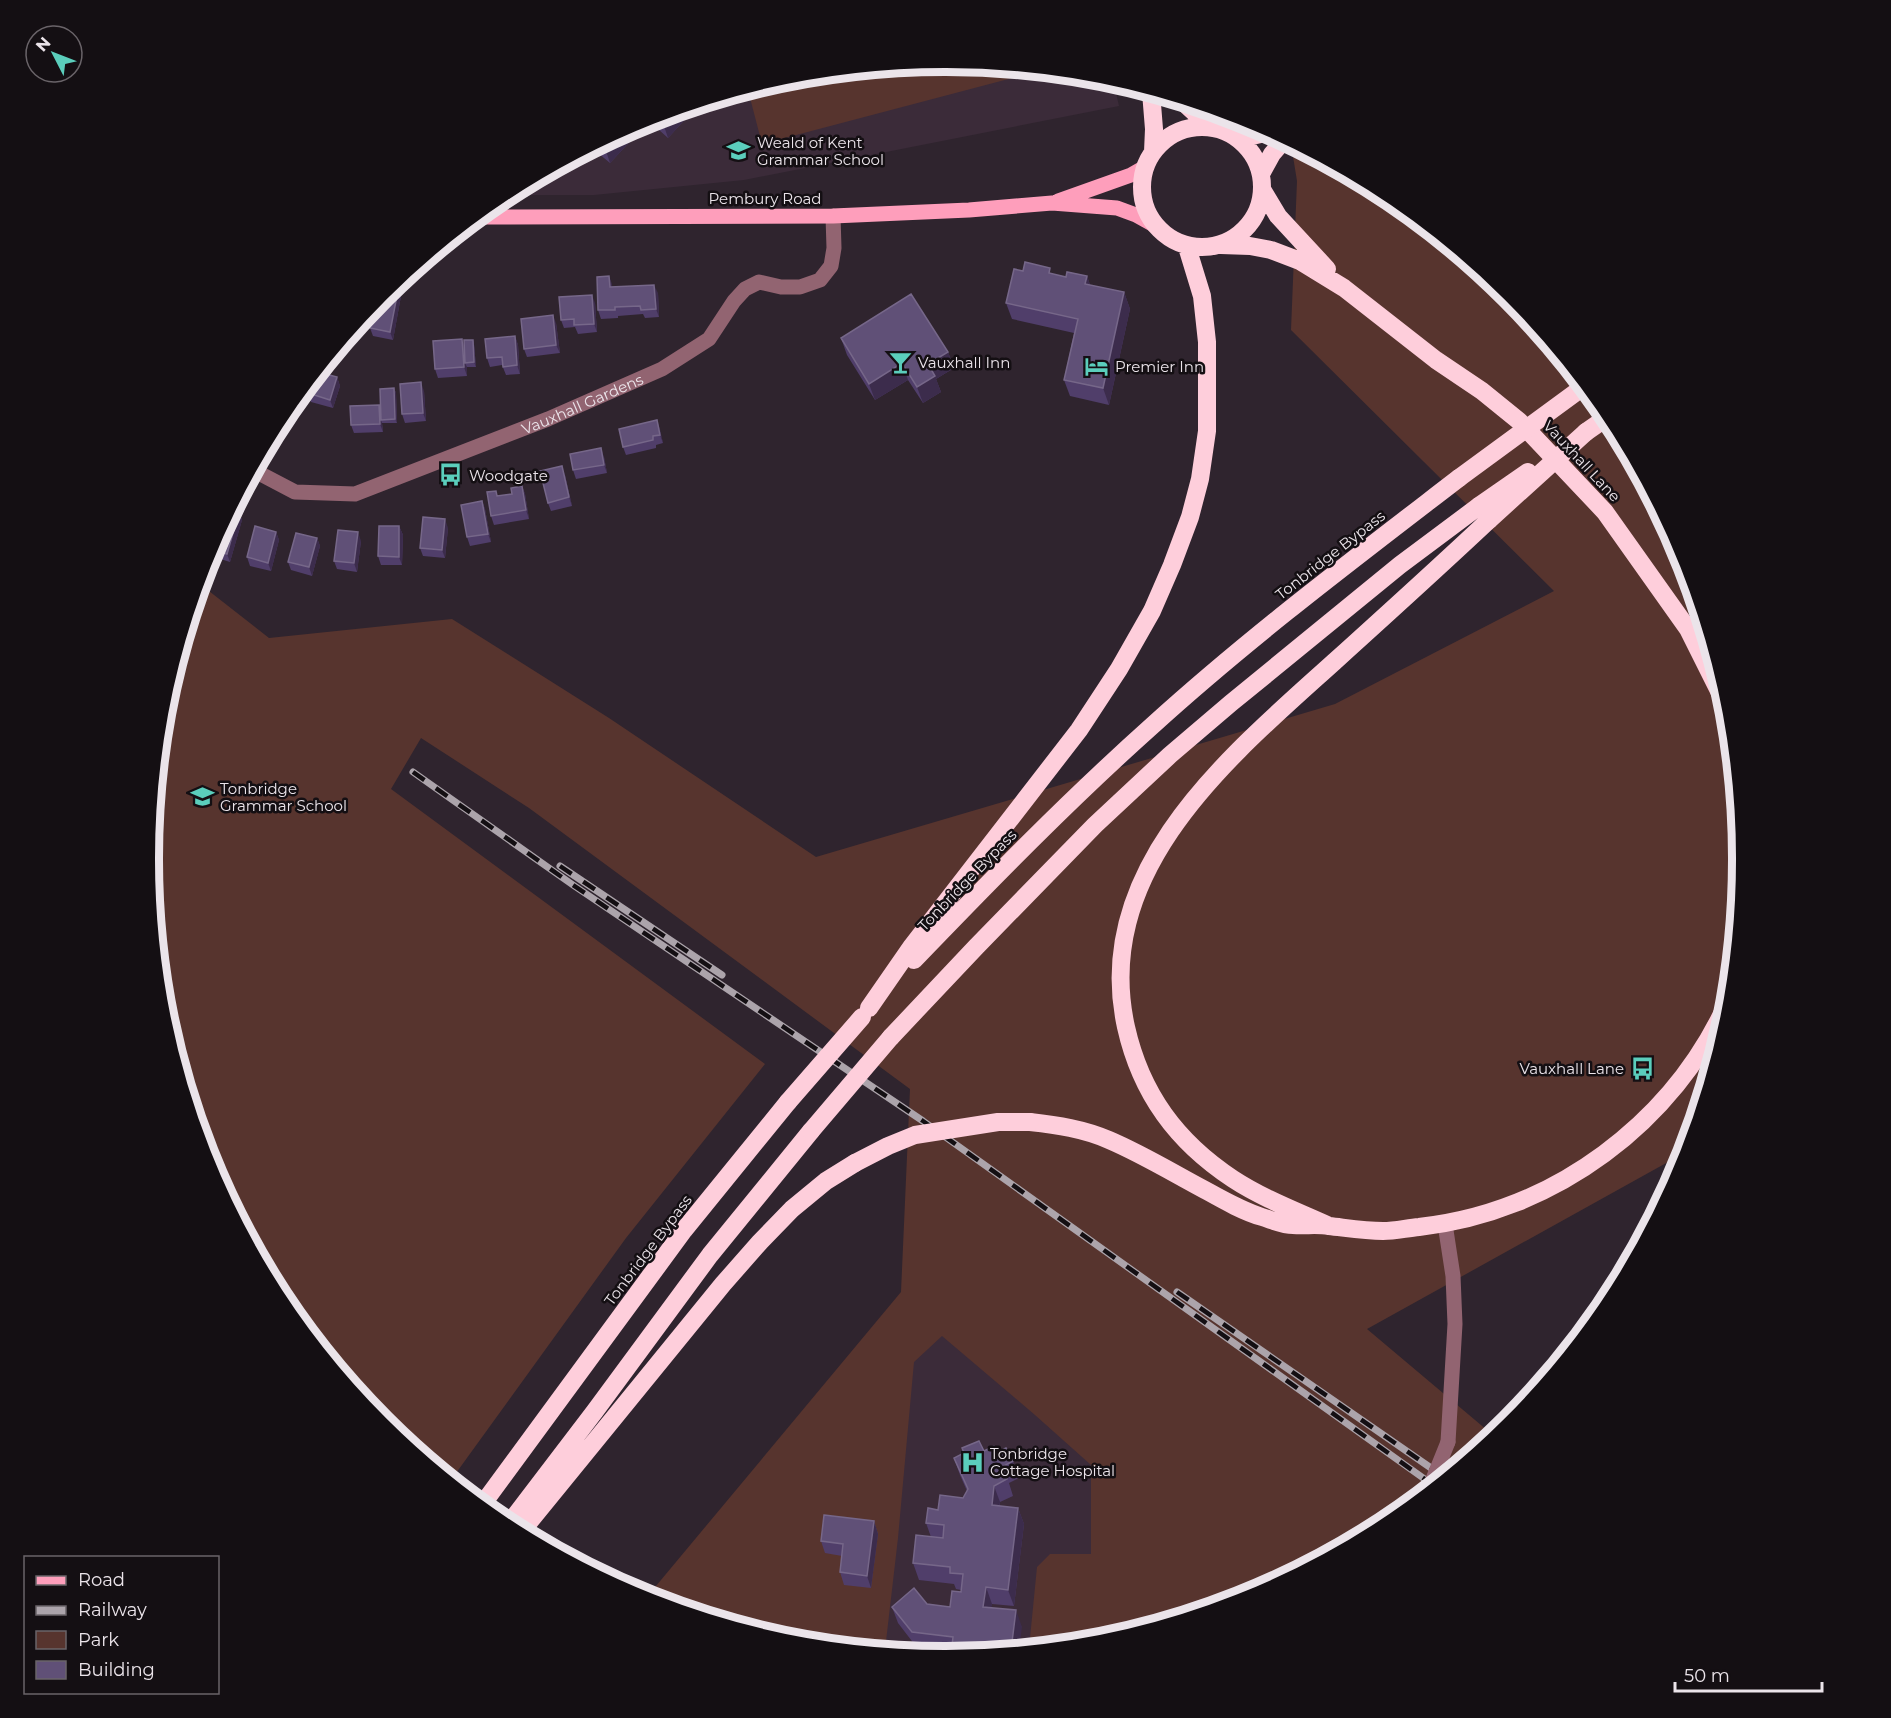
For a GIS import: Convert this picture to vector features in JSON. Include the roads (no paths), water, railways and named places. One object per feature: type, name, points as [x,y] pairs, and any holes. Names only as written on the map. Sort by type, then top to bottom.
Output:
[{"type":"highway","points":[[1152,100],[1154,129],[1149,159],[1141,182],[1142,197],[1146,212],[1154,225],[1169,238],[1187,246],[1204,248],[1221,245],[1237,237],[1250,224],[1259,208],[1262,182],[1272,154],[1279,146]]},
{"type":"highway","points":[[1195,113],[1210,127]]},
{"type":"highway","points":[[1149,159],[1164,140],[1178,131],[1194,127],[1210,127],[1232,134],[1253,135]]},
{"type":"highway","points":[[1232,134],[1251,151],[1262,182]]},
{"type":"highway","name":"Vauxhall Lane","points":[[1262,182],[1278,216],[1344,288]]},
{"type":"highway","name":"Vauxhall Lane","points":[[1221,245],[1250,246],[1271,250],[1300,261],[1344,288],[1519,421],[1605,512],[1688,629],[1710,673]]},
{"type":"highway","points":[[865,1012],[912,946],[1079,730],[1119,669],[1152,611],[1172,565],[1190,517],[1200,479],[1207,431],[1207,342],[1197,274],[1187,246]]},
{"type":"highway","name":"Tonbridge Bypass","points":[[487,1498],[684,1230],[788,1102],[865,1012],[1072,799],[1153,725],[1299,601],[1459,478],[1578,391]]},
{"type":"highway","points":[[1327,1225],[1235,1180],[1205,1159],[1181,1136],[1158,1108],[1139,1068],[1130,1042],[1122,1006],[1120,968],[1127,927],[1137,895],[1158,850],[1178,819],[1209,780],[1249,738],[1484,513],[1598,424]]},
{"type":"highway","points":[[514,1517],[710,1255],[810,1131],[891,1037],[976,947],[1095,825],[1170,755],[1400,565],[1484,513]]},
{"type":"highway","points":[[527,1525],[716,1292],[792,1209],[826,1181],[855,1163],[915,1135],[998,1122],[1030,1122],[1066,1126],[1107,1139],[1136,1152],[1231,1205],[1291,1226],[1327,1225],[1353,1230],[1384,1231],[1445,1224],[1524,1201],[1562,1182],[1602,1156],[1639,1126],[1673,1090],[1713,1032]]},
{"type":"main road","name":"Pembury Road","points":[[1052,203],[1131,175],[1149,159]]},
{"type":"main road","name":"Pembury Road","points":[[491,217],[833,216],[969,210],[1052,203],[1116,208],[1154,225]]},
{"type":"street","name":"Vauxhall Gardens","points":[[260,473],[295,492],[355,494],[548,418],[662,369],[709,339],[745,288],[759,282],[781,287],[800,287],[820,280],[831,266],[834,248],[833,216]]},
{"type":"street","points":[[1435,1475],[1448,1442],[1455,1324],[1453,1276],[1445,1224]]},
{"type":"railway","points":[[413,772],[573,885],[923,1121],[1427,1481]]},
{"type":"railway","points":[[560,866],[722,975]]},
{"type":"railway","points":[[1177,1292],[1438,1473]]},
{"type":"place","name":"Weald of Kent Grammar School","points":[[739,151]]},
{"type":"place","name":"Vauxhall Inn","points":[[900,362]]},
{"type":"place","name":"Premier Inn","points":[[1097,366]]},
{"type":"place","name":"Woodgate","points":[[451,475]]},
{"type":"place","name":"Tonbridge Grammar School","points":[[202,797]]},
{"type":"place","name":"Vauxhall Lane","points":[[1642,1068]]},
{"type":"place","name":"Tonbridge Cottage Hospital","points":[[972,1462]]}]
